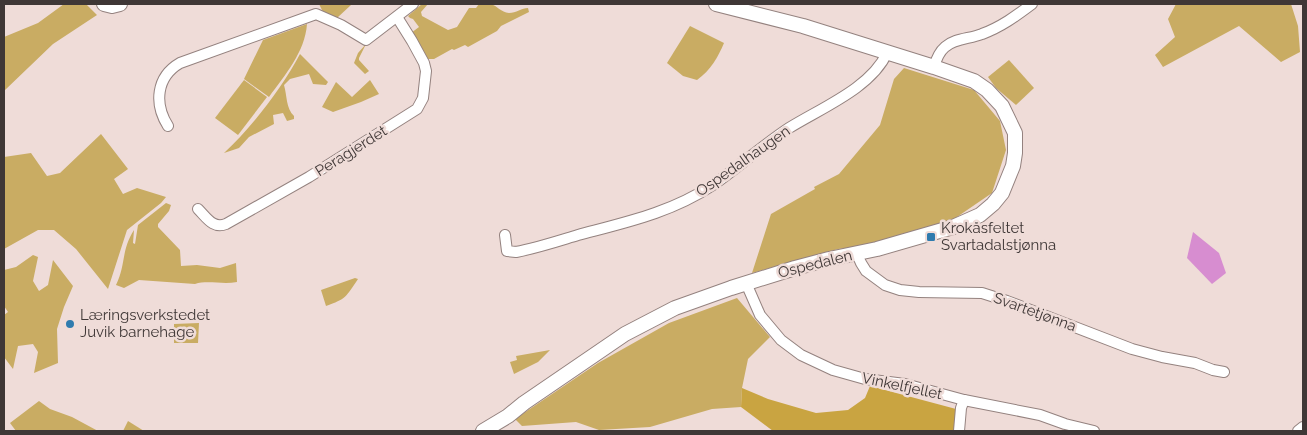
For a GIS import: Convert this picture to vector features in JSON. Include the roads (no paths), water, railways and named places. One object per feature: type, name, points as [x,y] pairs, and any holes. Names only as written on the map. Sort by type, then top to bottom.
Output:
[{"type":"street","points":[[104,4],[112,6],[120,4]]},
{"type":"street","points":[[168,126],[162,116],[159,99],[166,75],[180,64],[316,14],[340,24],[366,40],[413,4]]},
{"type":"street","name":"Ospedalen","points":[[483,431],[508,416],[524,403],[626,334],[675,308],[746,283],[829,259],[857,254],[933,234],[980,215],[1002,193],[1014,161],[1016,139],[1013,127],[1002,106],[987,90],[974,81],[803,26],[716,4]]},
{"type":"street","points":[[934,67],[937,58],[946,46],[980,35],[997,27],[1017,16],[1032,4]]},
{"type":"street","name":"Peragjerdet","points":[[198,209],[215,226],[220,227],[309,177],[417,109],[423,98],[426,71],[412,41],[397,17]]},
{"type":"street","name":"Ospedalhaugen","points":[[505,235],[507,251],[516,252],[662,212],[678,205],[713,184],[789,128],[844,96],[876,70],[887,53]]},
{"type":"street","name":"Svartetjønna","points":[[857,254],[866,271],[885,285],[900,290],[982,293],[1007,300],[1132,349],[1195,363],[1224,372]]},
{"type":"street","name":"Vinkelfjellet","points":[[746,283],[758,311],[771,328],[793,350],[834,370],[866,379],[905,384],[964,400],[1040,415],[1065,424],[1094,431]]},
{"type":"street","points":[[960,431],[960,413],[964,400]]},
{"type":"street","points":[[1298,431],[1303,427]]},
{"type":"place","name":"Krokåsfeltet Svartadalstjønna","points":[[931,237]]},
{"type":"place","name":"Læringsverkstedet Juvik barnehage","points":[[70,324]]}]
